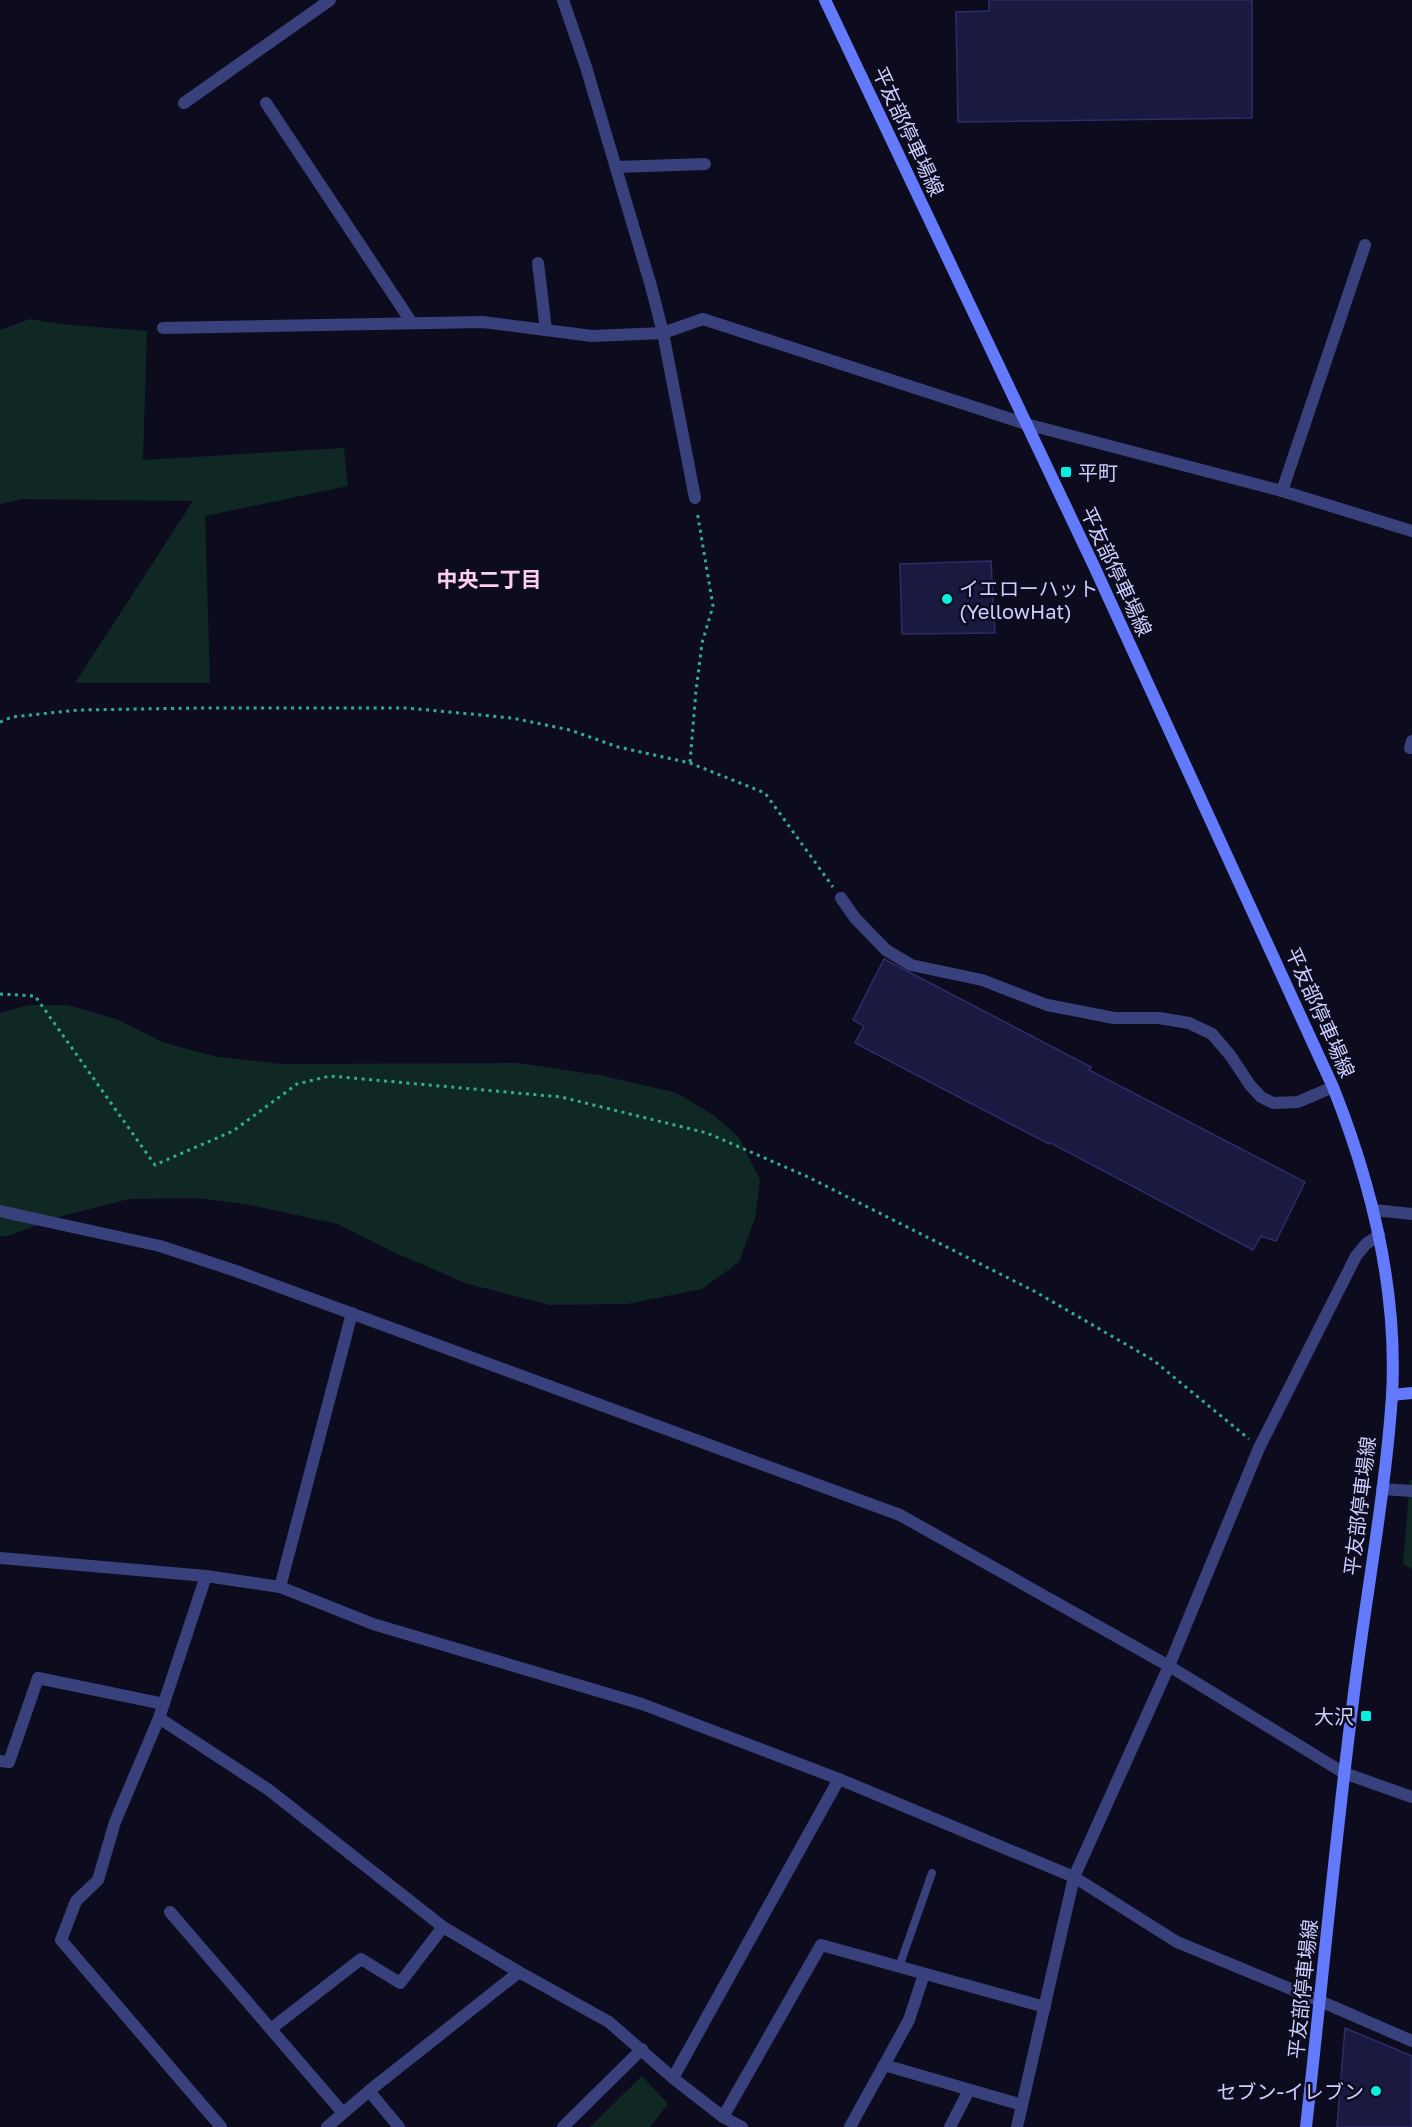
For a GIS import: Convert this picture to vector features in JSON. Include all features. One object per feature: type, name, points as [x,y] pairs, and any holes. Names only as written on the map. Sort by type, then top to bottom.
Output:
[{"type":"main road","name":"平友部停車場線","points":[[825,0],[1108,596],[1333,1087],[1363,1167],[1374,1210],[1390,1324],[1392,1395],[1382,1489],[1344,1773],[1306,2127]]},
{"type":"main road","points":[[1392,1395],[1412,1393]]},
{"type":"street","points":[[184,103],[330,0]]},
{"type":"street","points":[[563,0],[616,166],[663,333],[695,498]]},
{"type":"street","points":[[266,103],[412,323]]},
{"type":"street","points":[[616,166],[705,164]]},
{"type":"street","points":[[1282,491],[1365,244]]},
{"type":"street","points":[[538,263],[546,330]]},
{"type":"street","points":[[163,328],[483,322],[592,336],[663,333],[703,319],[1026,424],[1282,491],[1412,531]]},
{"type":"street","points":[[841,898],[855,918],[886,950],[911,965],[982,980],[1047,1005],[1114,1018],[1159,1018],[1189,1023],[1212,1034],[1230,1055],[1250,1085],[1261,1097],[1273,1103],[1298,1102],[1333,1087]]},
{"type":"street","points":[[1374,1210],[1412,1214]]},
{"type":"street","points":[[0,1211],[160,1246],[236,1271],[900,1515],[1169,1666],[1344,1773],[1412,1797]]},
{"type":"street","points":[[1017,2127],[1074,1877],[1169,1666],[1259,1448],[1356,1256],[1366,1244],[1379,1235]]},
{"type":"street","points":[[280,1587],[352,1313]]},
{"type":"street","points":[[1382,1489],[1412,1491]]},
{"type":"street","points":[[0,1558],[206,1576],[280,1587],[373,1624],[642,1704],[839,1779],[1074,1877],[1177,1942],[1412,2042]]},
{"type":"street","points":[[206,1576],[159,1718],[115,1822],[98,1880],[76,1901],[61,1940],[221,2127]]},
{"type":"street","points":[[0,1761],[9,1762],[38,1678],[164,1704]]},
{"type":"street","points":[[159,1718],[269,1790],[443,1927],[609,2022],[673,2078],[723,2117],[742,2127]]},
{"type":"street","points":[[673,2078],[839,1779]]},
{"type":"street","points":[[170,1911],[343,2113]]},
{"type":"street","points":[[272,2028],[361,1959],[400,1983],[443,1927]]},
{"type":"street","points":[[723,2117],[821,1945],[1045,2007]]},
{"type":"street","points":[[327,2127],[519,1972]]},
{"type":"street","points":[[850,2127],[909,2020],[924,1974]]},
{"type":"street","points":[[563,2127],[642,2049]]},
{"type":"street","points":[[884,2065],[1022,2105]]},
{"type":"street","points":[[950,2127],[969,2090]]},
{"type":"street","points":[[369,2091],[399,2127]]},
{"type":"lane","points":[[899,1967],[932,1873]]},
{"type":"path","points":[[690,763],[702,643],[713,606],[695,498]]},
{"type":"path","points":[[0,722],[12,717],[78,710],[407,708],[512,718],[570,730],[618,747],[690,763],[765,792],[841,898]]},
{"type":"path","points":[[0,994],[35,996],[155,1165],[233,1131],[297,1084],[330,1076],[561,1097],[707,1133],[806,1176],[1034,1291],[1153,1360],[1259,1448]]},
{"type":"green space","points":[[30,319],[59,324],[147,331],[143,460],[344,448],[348,486],[205,516],[210,683],[75,683],[193,501],[22,499],[0,504],[0,330]]},
{"type":"green space","points":[[29,1005],[67,1005],[116,1019],[165,1043],[218,1057],[281,1064],[519,1063],[604,1076],[677,1093],[713,1115],[738,1136],[760,1180],[755,1218],[739,1262],[702,1289],[627,1304],[550,1305],[465,1283],[389,1250],[338,1224],[251,1205],[197,1198],[129,1199],[62,1216],[8,1236],[0,1236],[0,1013]]},
{"type":"green space","points":[[1410,1479],[1412,1480],[1412,1569],[1403,1564]]},
{"type":"green space","points":[[642,2076],[668,2104],[650,2127],[590,2127]]},
{"type":"building","points":[[989,0],[1252,0],[1252,118],[958,122],[956,12],[989,11]]},
{"type":"building","name":"イエローハット (YellowHat)","points":[[991,561],[995,633],[902,634],[900,564]]},
{"type":"building","points":[[884,959],[1091,1067],[1089,1070],[1305,1182],[1276,1241],[1261,1236],[1253,1250],[855,1043],[864,1026],[853,1020]]},
{"type":"building","name":"セブン-イレブン","points":[[1345,2028],[1412,2056],[1412,2127],[1337,2127]]},
{"type":"place","name":"平町","points":[[1066,472]]},
{"type":"place","name":"イエローハット (YellowHat)","points":[[947,599]]},
{"type":"place","name":"大沢","points":[[1366,1716]]},
{"type":"place","name":"セブン-イレブン","points":[[1376,2091]]},
{"type":"district","name":"中央二丁目","points":[[489,579]]}]
